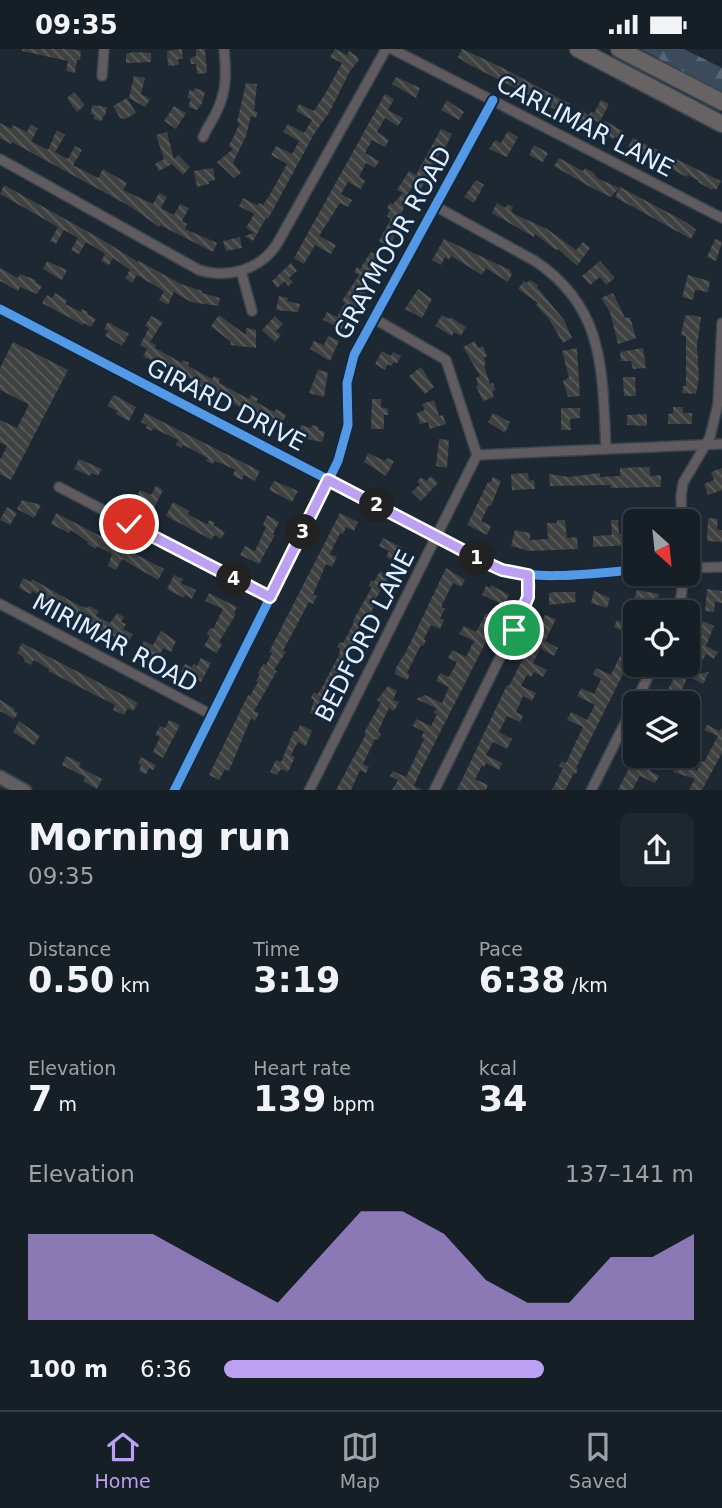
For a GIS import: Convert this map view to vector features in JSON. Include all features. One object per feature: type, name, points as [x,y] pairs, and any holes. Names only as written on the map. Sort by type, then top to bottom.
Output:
[{"type":"highway","points":[[578,49],[722,124]]},
{"type":"highway","points":[[619,49],[722,102]]},
{"type":"main road","points":[[0,777],[25,790]]},
{"type":"street","points":[[102,76],[104,49]]},
{"type":"street","points":[[203,137],[224,92],[224,49]]},
{"type":"street","points":[[0,159],[187,264],[212,273],[241,271],[267,256],[277,244],[386,49]]},
{"type":"street","name":"CARLIMAR LANE","points":[[392,49],[722,218]]},
{"type":"street","name":"GRAYMOOR ROAD","points":[[174,790],[345,443],[347,383],[351,362],[493,100]]},
{"type":"street","points":[[435,206],[535,261],[573,295],[593,332],[600,355],[606,449]]},
{"type":"street","points":[[241,271],[251,311]]},
{"type":"street","name":"GIRARD DRIVE","points":[[0,309],[502,570],[528,575],[623,571]]},
{"type":"street","points":[[373,318],[446,360],[477,455],[722,444]]},
{"type":"street","points":[[682,509],[683,483],[710,437],[718,404],[722,323]]},
{"type":"street","name":"BEDFORD LANE","points":[[309,790],[477,455]]},
{"type":"street","points":[[59,487],[270,597]]},
{"type":"street","points":[[700,568],[722,567]]},
{"type":"street","points":[[434,790],[524,609],[530,587],[528,575]]},
{"type":"street","name":"MIRIMAR ROAD","points":[[0,604],[212,715]]},
{"type":"street","points":[[591,790],[648,677]]},
{"type":"green space","points":[[641,49],[684,49],[722,68],[722,93]]},
{"type":"building","points":[[22,49],[71,49],[81,51],[80,60],[77,60],[75,73],[66,71],[68,61]]},
{"type":"building","points":[[182,49],[183,59],[178,59],[179,65],[168,66],[167,51]]},
{"type":"building","points":[[196,49],[205,49],[207,73],[197,74],[196,64],[191,64],[190,58],[196,56]]},
{"type":"building","points":[[335,49],[347,55],[349,51],[359,60],[350,71],[330,111],[253,241],[244,236],[254,233],[246,228],[254,214],[239,206],[243,198],[263,205],[268,198],[287,164],[271,155],[276,146],[292,154],[299,141],[283,132],[288,124],[304,133],[312,120],[296,111],[299,104],[314,111],[325,94],[342,63],[330,57]]},
{"type":"building","points":[[462,49],[570,104],[564,114],[550,107],[552,105],[541,99],[540,101],[468,64],[458,57]]},
{"type":"building","points":[[151,53],[151,62],[126,63],[126,54]]},
{"type":"building","points":[[134,76],[145,78],[141,94],[150,99],[145,107],[129,98]]},
{"type":"building","points":[[396,77],[420,88],[416,98],[392,84]]},
{"type":"building","points":[[246,83],[257,84],[254,111],[258,112],[256,118],[251,116],[246,136],[233,163],[241,173],[234,178],[217,162],[233,149],[229,146],[240,123],[237,122]]},
{"type":"building","points":[[195,88],[205,92],[197,110],[188,107],[191,99],[187,98],[190,90],[194,91]]},
{"type":"building","points":[[74,92],[85,105],[77,112],[67,98]]},
{"type":"building","points":[[385,94],[394,99],[388,110],[403,118],[398,126],[385,118],[377,132],[389,140],[385,147],[372,140],[365,153],[379,161],[375,168],[366,163],[359,177],[365,181],[361,189],[348,182],[341,194],[352,200],[348,207],[340,203],[319,236],[336,245],[331,254],[315,245],[304,264],[294,258]]},
{"type":"building","points":[[127,98],[136,113],[125,119],[120,118],[113,106]]},
{"type":"building","points":[[447,100],[464,112],[459,120],[441,110]]},
{"type":"building","points":[[601,100],[609,104],[599,123],[593,119],[589,127],[573,120],[579,109],[589,115],[591,111],[594,113]]},
{"type":"building","points":[[92,105],[107,107],[102,121],[94,119],[91,114]]},
{"type":"building","points":[[174,106],[186,113],[176,129],[164,121]]},
{"type":"building","points":[[605,121],[623,131],[618,139],[600,131]]},
{"type":"building","points":[[0,123],[11,129],[13,125],[27,132],[31,124],[38,129],[31,141],[48,150],[57,130],[65,135],[55,152],[68,159],[75,146],[82,150],[73,165],[98,178],[103,169],[127,183],[123,190],[153,204],[159,193],[167,197],[161,208],[174,215],[180,204],[189,208],[182,221],[187,224],[185,229],[217,243],[213,252],[160,225],[159,227],[131,207],[0,138]]},
{"type":"building","points":[[441,129],[452,134],[420,191],[412,187],[403,203],[404,208],[395,226],[398,227],[390,247],[379,241],[391,219],[387,216],[390,210],[387,208],[403,193],[397,190],[409,171],[416,175]]},
{"type":"building","points":[[508,131],[518,137],[507,157],[489,149],[495,140],[501,143]]},
{"type":"building","points":[[167,132],[174,159],[178,155],[190,167],[183,175],[172,164],[159,171],[155,164],[164,159],[156,135]]},
{"type":"building","points":[[633,138],[721,181],[716,190],[628,147]]},
{"type":"building","points":[[534,145],[548,153],[543,162],[529,155]]},
{"type":"building","points":[[559,158],[583,171],[585,168],[597,178],[619,188],[611,197],[592,188],[554,166]]},
{"type":"building","points":[[213,168],[215,180],[197,187],[194,171]]},
{"type":"building","points":[[476,180],[484,185],[474,203],[464,197]]},
{"type":"building","points":[[4,185],[138,262],[181,284],[220,298],[218,306],[191,302],[174,292],[168,305],[159,300],[164,291],[137,275],[132,283],[125,278],[130,270],[113,258],[109,265],[101,261],[105,254],[86,242],[79,254],[71,250],[78,238],[64,230],[56,244],[50,241],[58,227],[0,194]]},
{"type":"building","points":[[620,187],[686,222],[696,230],[691,239],[615,197]]},
{"type":"building","points":[[497,203],[505,208],[508,204],[513,207],[511,211],[514,214],[547,229],[576,250],[583,242],[590,248],[577,266],[535,234],[534,237],[492,213]]},
{"type":"building","points":[[240,237],[242,248],[226,251],[223,241]]},
{"type":"building","points":[[444,239],[510,270],[512,274],[508,282],[486,268],[482,275],[451,256],[449,260],[445,257],[441,265],[432,260]]},
{"type":"building","points":[[715,239],[722,242],[716,261],[707,257]]},
{"type":"building","points":[[371,252],[383,259],[375,276],[369,273],[362,286],[367,289],[343,330],[323,320],[327,312],[337,317],[345,303],[342,301],[359,275],[354,272],[357,267],[360,269]]},
{"type":"building","points":[[47,261],[67,270],[62,280],[43,269]]},
{"type":"building","points":[[600,261],[615,278],[606,285],[600,277],[590,285],[582,276]]},
{"type":"building","points":[[291,263],[297,271],[289,278],[293,282],[288,286],[285,281],[277,288],[272,281]]},
{"type":"building","points":[[0,268],[18,278],[20,274],[36,280],[35,282],[42,286],[37,294],[20,287],[18,291],[0,281]]},
{"type":"building","points":[[688,275],[710,281],[708,292],[695,290],[693,300],[682,297]]},
{"type":"building","points":[[530,280],[538,285],[564,320],[572,338],[563,343],[549,319],[536,305],[538,303],[518,289],[524,281],[527,283]]},
{"type":"building","points":[[418,289],[432,299],[422,318],[405,309]]},
{"type":"building","points":[[55,293],[67,300],[65,304],[81,312],[82,309],[96,319],[91,327],[42,303],[47,295],[52,298]]},
{"type":"building","points":[[613,293],[625,318],[630,317],[636,338],[618,344],[610,312],[601,298]]},
{"type":"building","points":[[279,296],[300,304],[298,312],[276,310]]},
{"type":"building","points":[[219,315],[246,335],[246,328],[256,330],[256,348],[230,345],[231,342],[211,326]]},
{"type":"building","points":[[442,315],[466,327],[461,336],[454,332],[452,336],[435,326]]},
{"type":"building","points":[[151,316],[163,322],[150,342],[156,345],[155,348],[182,363],[183,360],[189,363],[188,366],[212,379],[214,376],[220,379],[219,383],[249,399],[251,395],[258,399],[256,402],[274,412],[276,409],[286,415],[280,427],[265,422],[266,420],[228,401],[229,399],[143,356],[147,349],[140,345],[149,328],[145,326]]},
{"type":"building","points":[[275,316],[283,324],[276,331],[281,335],[275,342],[262,330]]},
{"type":"building","points":[[685,316],[701,317],[697,346],[699,377],[696,394],[682,393],[683,386],[686,386],[686,336],[681,335]]},
{"type":"building","points":[[108,322],[129,334],[122,346],[105,336],[108,331],[104,329]]},
{"type":"building","points":[[328,336],[339,341],[330,361],[310,349],[314,341],[324,345]]},
{"type":"building","points":[[475,341],[478,348],[483,346],[487,356],[484,358],[484,365],[490,384],[493,383],[495,390],[492,392],[494,397],[483,401],[476,386],[476,378],[480,376],[463,347]]},
{"type":"building","points":[[13,342],[68,370],[11,480],[0,474],[0,460],[7,446],[0,442],[0,420],[17,428],[28,407],[28,404],[0,390],[0,368]]},
{"type":"building","points":[[577,348],[580,396],[568,397],[563,381],[569,377],[562,351]]},
{"type":"building","points":[[643,348],[646,368],[633,369],[631,361],[621,361],[620,352]]},
{"type":"building","points":[[382,351],[391,356],[393,352],[401,356],[397,363],[394,362],[391,366],[388,364],[385,370],[375,364]]},
{"type":"building","points":[[421,367],[434,387],[425,394],[409,376]]},
{"type":"building","points":[[318,370],[328,372],[324,397],[309,393]]},
{"type":"building","points":[[623,377],[635,377],[636,396],[624,396]]},
{"type":"building","points":[[114,395],[136,407],[129,421],[107,406]]},
{"type":"building","points":[[372,399],[381,399],[381,407],[388,409],[388,415],[384,415],[384,429],[371,429]]},
{"type":"building","points":[[434,400],[439,416],[443,415],[446,424],[430,429],[428,422],[420,424],[417,413],[425,410],[422,404]]},
{"type":"building","points":[[673,407],[683,407],[683,413],[692,413],[692,424],[668,424],[668,414],[673,413]]},
{"type":"building","points":[[561,408],[580,408],[580,418],[570,419],[571,430],[561,430]]},
{"type":"building","points":[[145,413],[260,471],[255,481],[244,475],[242,480],[233,475],[235,470],[214,461],[213,464],[206,461],[208,458],[183,445],[181,448],[176,445],[178,440],[153,428],[152,431],[146,428],[147,425],[141,422]]},
{"type":"building","points":[[493,413],[510,422],[505,433],[488,422]]},
{"type":"building","points":[[647,414],[647,426],[627,425],[627,415]]},
{"type":"building","points":[[301,425],[319,427],[318,430],[325,432],[322,442],[297,437]]},
{"type":"building","points":[[439,439],[449,440],[447,468],[436,466]]},
{"type":"building","points":[[368,453],[385,461],[387,458],[394,461],[386,476],[364,462]]},
{"type":"building","points":[[79,459],[102,469],[98,476],[91,473],[90,476],[74,469]]},
{"type":"building","points":[[649,467],[651,476],[661,475],[661,487],[550,486],[549,474],[569,477],[600,473],[600,477],[620,476],[620,468]]},
{"type":"building","points":[[722,468],[722,490],[708,495],[704,484],[714,480],[711,472]]},
{"type":"building","points":[[528,473],[529,481],[534,480],[535,489],[512,490],[511,474]]},
{"type":"building","points":[[431,476],[438,483],[421,501],[412,492],[420,484],[417,482],[421,477],[426,481]]},
{"type":"building","points":[[493,477],[501,481],[491,506],[489,505],[481,521],[491,526],[487,535],[467,525]]},
{"type":"building","points":[[274,481],[298,491],[292,502],[269,490]]},
{"type":"building","points":[[156,486],[163,490],[154,508],[135,500],[140,490],[151,495]]},
{"type":"building","points":[[22,500],[41,505],[34,518],[17,509]]},
{"type":"building","points":[[173,502],[202,522],[208,524],[209,520],[215,523],[213,525],[225,532],[221,539],[214,535],[212,540],[166,516]]},
{"type":"building","points":[[7,507],[17,513],[10,525],[0,520]]},
{"type":"building","points":[[56,513],[164,569],[158,580],[122,559],[116,570],[108,566],[112,554],[87,544],[88,542],[71,530],[69,533],[51,524]]},
{"type":"building","points":[[340,513],[358,522],[354,531],[346,527],[343,534],[340,533],[330,554],[337,557],[332,567],[326,564],[313,595],[317,596],[313,604],[309,602],[283,651],[286,652],[274,670],[277,671],[254,711],[259,713],[255,721],[251,718],[229,771],[225,769],[219,780],[209,775],[248,695],[250,696],[258,682],[258,673],[263,664],[266,665],[272,653],[269,652]]},
{"type":"building","points":[[267,515],[279,522],[259,564],[240,555],[245,546],[255,551],[266,527],[263,525]]},
{"type":"building","points":[[708,518],[718,519],[717,530],[722,530],[722,542],[707,541]]},
{"type":"building","points":[[557,520],[565,520],[567,538],[577,537],[578,549],[529,551],[511,546],[515,530],[530,533],[530,540],[548,539],[547,523],[557,523]]},
{"type":"building","points":[[611,520],[618,520],[619,534],[623,534],[623,546],[593,547],[593,536],[612,535]]},
{"type":"building","points":[[383,538],[403,548],[396,562],[386,557],[389,551],[379,546]]},
{"type":"building","points":[[446,568],[465,580],[461,587],[453,583],[441,607],[445,609],[440,618],[444,620],[440,629],[431,625],[424,639],[426,641],[421,645],[407,673],[410,675],[407,680],[395,674],[396,668]]},
{"type":"building","points":[[380,571],[389,577],[372,605],[374,607],[366,622],[364,620],[359,626],[355,637],[358,639],[350,653],[347,652],[344,657],[339,668],[343,670],[318,717],[310,713],[314,700],[311,698],[314,692],[317,694],[320,691],[339,655],[340,649],[337,647],[345,640],[372,587],[369,586],[371,580],[374,582]]},
{"type":"building","points":[[174,575],[183,579],[181,583],[196,590],[192,599],[167,589]]},
{"type":"building","points":[[23,578],[31,582],[32,579],[80,606],[89,606],[99,611],[96,616],[110,623],[117,613],[124,617],[121,622],[126,624],[123,629],[133,634],[128,643],[60,610],[32,591],[31,594],[22,590],[19,587]]},
{"type":"building","points":[[491,585],[509,595],[504,605],[482,595],[486,586],[490,588]]},
{"type":"building","points":[[707,589],[722,591],[722,603],[715,602],[714,612],[705,611]]},
{"type":"building","points":[[637,590],[659,594],[657,600],[634,599]]},
{"type":"building","points":[[594,591],[610,598],[607,608],[591,603]]},
{"type":"building","points":[[575,592],[576,602],[549,605],[549,593]]},
{"type":"building","points":[[209,593],[237,607],[234,613],[236,614],[219,642],[222,644],[217,653],[204,646],[210,636],[207,634],[210,628],[213,629],[223,609],[205,601]]},
{"type":"building","points":[[486,613],[496,618],[495,624],[414,786],[423,790],[392,790],[398,780],[390,776],[393,771],[406,777],[424,739],[421,737],[424,732],[413,726],[416,719],[431,726],[437,714],[434,713],[436,708],[416,699],[425,695],[442,703],[449,687],[436,681],[440,673],[449,677],[457,662],[448,658],[452,650],[466,657],[474,641],[459,634],[464,626],[476,632]]},
{"type":"building","points":[[545,615],[556,619],[545,641],[558,648],[554,656],[540,648],[533,663],[547,670],[543,677],[534,672],[531,677],[527,675],[521,686],[536,693],[532,701],[523,696],[516,712],[523,716],[520,722],[507,716],[499,732],[512,739],[507,749],[493,742],[486,755],[502,763],[499,770],[486,763],[482,766],[475,779],[488,785],[486,790],[457,790],[507,685],[509,686]]},
{"type":"building","points":[[617,620],[623,623],[623,632],[614,627]]},
{"type":"building","points":[[703,621],[714,626],[706,646],[718,652],[714,659],[706,654],[700,665],[700,628]]},
{"type":"building","points":[[161,631],[176,641],[171,652],[163,648],[157,660],[140,650],[144,641],[153,645]]},
{"type":"building","points":[[22,643],[138,703],[133,711],[128,708],[124,715],[113,710],[115,705],[48,671],[49,669],[34,660],[31,665],[25,662],[17,653]]},
{"type":"building","points":[[623,650],[623,674],[576,768],[576,774],[574,773],[565,790],[552,790],[563,768],[559,766],[562,761],[566,763],[583,727],[567,720],[571,712],[587,720],[595,705],[577,696],[581,688],[594,694],[601,679],[593,674],[596,668],[611,675]]},
{"type":"building","points":[[201,658],[211,663],[201,682],[181,672],[185,664],[197,666]]},
{"type":"building","points":[[709,672],[703,684],[690,677],[700,677],[700,673]]},
{"type":"building","points":[[674,677],[688,677],[681,691],[667,691]]},
{"type":"building","points":[[388,686],[397,691],[393,700],[399,702],[394,711],[389,708],[382,723],[378,732],[381,734],[378,740],[375,739],[363,764],[369,767],[366,773],[360,770],[351,790],[336,790],[381,702],[377,700]]},
{"type":"building","points":[[0,700],[18,713],[14,719],[0,711]]},
{"type":"building","points":[[169,720],[180,725],[163,758],[153,752],[160,737],[155,735],[160,726],[165,728]]},
{"type":"building","points":[[19,721],[40,736],[34,745],[13,732]]},
{"type":"building","points":[[300,725],[312,730],[306,746],[298,742],[291,755],[295,757],[288,772],[281,769],[277,775],[270,772],[276,760],[281,762],[294,731],[297,732]]},
{"type":"building","points":[[707,725],[720,731],[722,728],[722,753],[702,790],[689,790],[695,779],[673,772],[675,768],[691,768],[697,771],[700,768],[718,736],[704,730]]},
{"type":"building","points":[[66,756],[81,763],[79,767],[102,779],[97,789],[83,781],[85,777],[62,765]]},
{"type":"building","points":[[141,757],[156,765],[153,770],[149,768],[146,774],[139,771],[141,765],[138,763]]},
{"type":"building","points":[[629,768],[648,768],[659,776],[655,783],[640,776],[632,790],[618,790]]},
{"type":"cycle path","points":[[174,790],[338,461],[348,425],[347,383],[354,355],[493,100]]},
{"type":"cycle path","points":[[0,309],[502,570],[551,576],[623,571]]},
{"type":"route","points":[[129,524],[270,597],[328,480],[489,564],[502,570],[528,575],[528,597],[514,630]]}]
